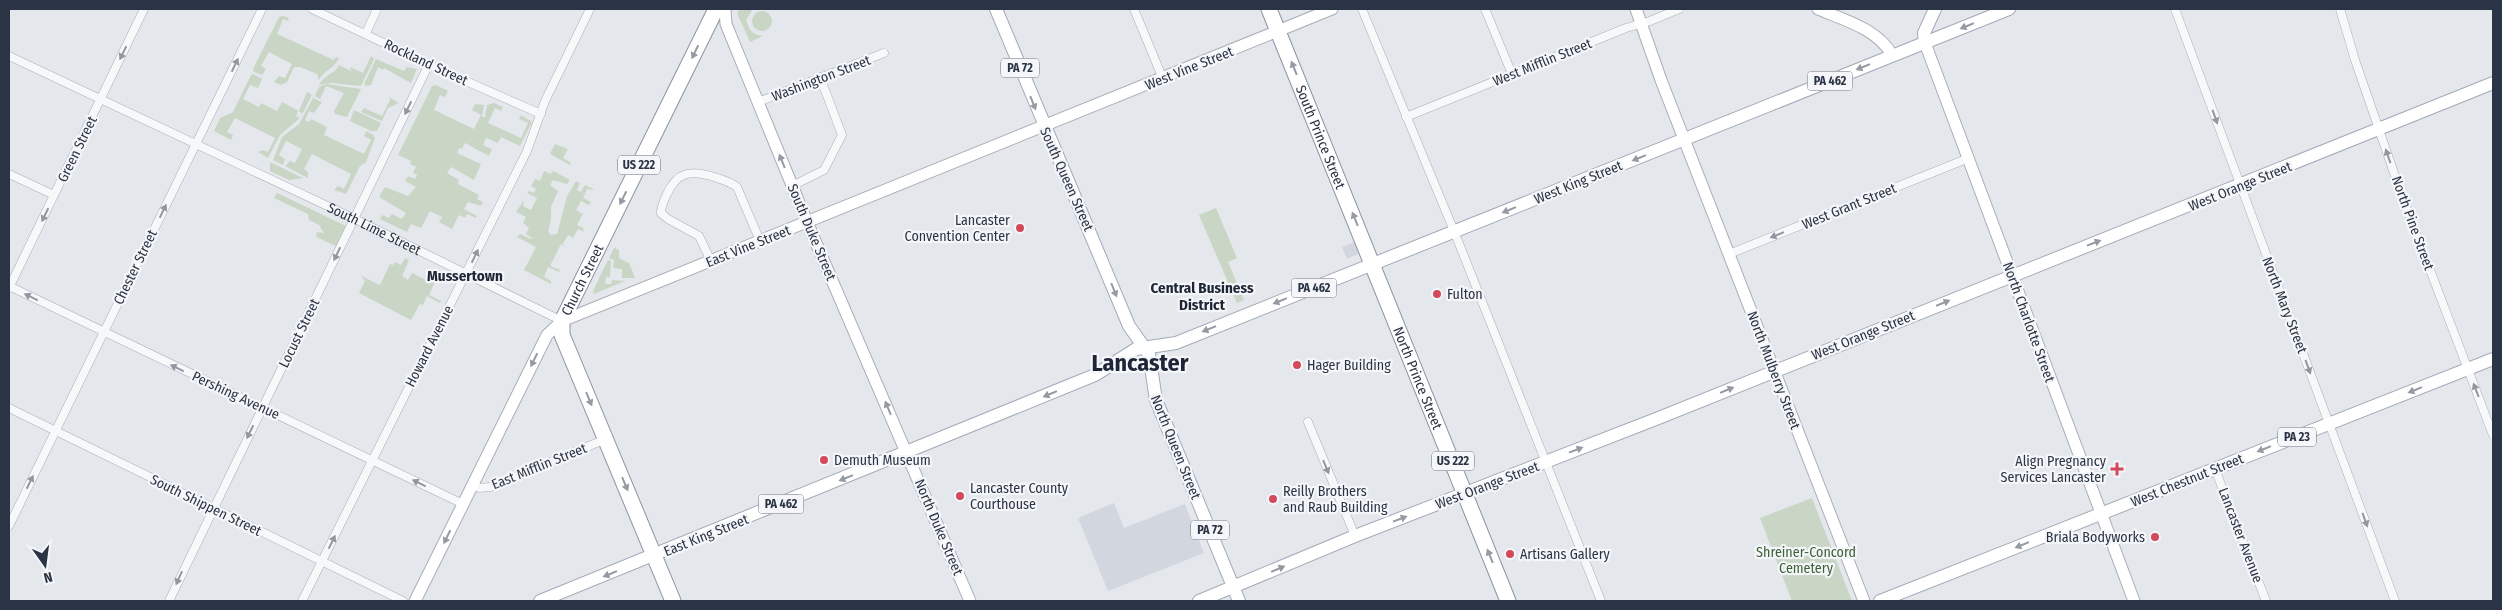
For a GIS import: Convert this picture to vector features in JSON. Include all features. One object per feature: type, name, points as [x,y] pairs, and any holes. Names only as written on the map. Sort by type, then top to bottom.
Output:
[{"type":"highway","name":"Church Street","points":[[562,321],[716,9]]},
{"type":"highway","name":"South Prince Street","points":[[1269,9],[1374,264]]},
{"type":"highway","name":"North Prince Street","points":[[1374,264],[1508,601]]},
{"type":"highway","points":[[562,321],[562,335],[673,601]]},
{"type":"main road","name":"South Duke Street","points":[[725,9],[726,24],[792,186],[907,453]]},
{"type":"main road","name":"South Queen Street","points":[[996,9],[1129,326],[1145,346]]},
{"type":"main road","name":"West Vine Street","points":[[1045,127],[1332,9]]},
{"type":"main road","name":"North Mulberry Street","points":[[1636,9],[1684,139],[1864,601]]},
{"type":"main road","points":[[1818,9],[1877,36],[1887,46],[1892,56]]},
{"type":"main road","points":[[1925,43],[1924,33],[1935,9]]},
{"type":"main road","name":"West King Street","points":[[1145,346],[1176,343],[2009,9]]},
{"type":"main road","name":"North Charlotte Street","points":[[1925,43],[2134,601]]},
{"type":"main road","name":"West Orange Street","points":[[1199,601],[1354,536],[2242,185],[2493,83]]},
{"type":"main road","name":"East Vine Street","points":[[562,321],[1045,127]]},
{"type":"main road","name":"Church Street","points":[[415,601],[546,335],[562,321]]},
{"type":"main road","name":"East King Street","points":[[540,601],[655,556],[1095,375],[1126,354],[1145,346]]},
{"type":"main road","name":"North Queen Street","points":[[1145,346],[1151,359],[1156,400],[1239,601]]},
{"type":"main road","name":"West Chestnut Street","points":[[1880,601],[2493,359]]},
{"type":"main road","name":"North Duke Street","points":[[907,453],[970,601]]},
{"type":"street","name":"Green Street","points":[[9,287],[144,9]]},
{"type":"street","name":"Chester Street","points":[[9,526],[262,9]]},
{"type":"street","name":"Rockland Street","points":[[312,9],[541,114]]},
{"type":"street","points":[[366,33],[377,9]]},
{"type":"street","name":"Howard Avenue","points":[[302,601],[526,151],[545,101],[590,9]]},
{"type":"street","points":[[1134,9],[1163,78]]},
{"type":"street","points":[[1362,9],[1454,232],[1601,601]]},
{"type":"street","points":[[1485,9],[1512,74]]},
{"type":"street","name":"West Mifflin Street","points":[[1406,117],[1679,9]]},
{"type":"street","name":"North Mary Street","points":[[2175,9],[2395,601]]},
{"type":"street","name":"North Pine Street","points":[[2340,9],[2379,129],[2493,435]]},
{"type":"street","name":"Washington Street","points":[[758,102],[884,53]]},
{"type":"street","name":"South Lime Street","points":[[9,56],[355,219],[465,275],[562,321]]},
{"type":"street","name":"Locust Street","points":[[169,601],[429,64]]},
{"type":"street","points":[[792,186],[824,170],[840,141],[842,131],[820,78]]},
{"type":"street","name":"West Grant Street","points":[[1730,254],[1969,158]]},
{"type":"street","points":[[711,261],[699,236],[668,219],[661,213],[669,189],[675,180],[685,173],[701,173],[730,182],[736,187],[760,241]]},
{"type":"street","points":[[9,174],[54,195]]},
{"type":"street","name":"Pershing Avenue","points":[[9,287],[463,504]]},
{"type":"street","name":"South Shippen Street","points":[[9,408],[403,601]]},
{"type":"street","points":[[1308,422],[1354,536]]},
{"type":"street","name":"East Mifflin Street","points":[[472,484],[479,488],[490,487],[606,439]]},
{"type":"street","name":"Lancaster Avenue","points":[[2215,469],[2266,601]]},
{"type":"shaded area","points":[[1355,242],[1360,253],[1347,259],[1342,247]]},
{"type":"shaded area","points":[[1114,503],[1124,528],[1185,504],[1204,553],[1108,591],[1078,518]]},
{"type":"green space","points":[[739,9],[753,9],[746,20],[747,24],[754,33],[763,36],[750,42],[737,13]]},
{"type":"green space","points":[[762,11],[769,14],[772,21],[769,28],[762,31],[755,28],[752,21],[755,14]]},
{"type":"green space","points":[[279,17],[289,18],[288,21],[283,19],[277,34],[334,60],[336,57],[339,58],[319,80],[317,74],[300,67],[294,67],[287,82],[281,85],[274,82],[279,76],[285,78],[292,64],[269,52],[261,66],[266,69],[262,75],[254,72],[253,69]]},
{"type":"green space","points":[[371,56],[374,59],[361,86],[330,83],[319,85],[339,65],[351,71],[350,67],[363,73]]},
{"type":"green space","points":[[376,59],[404,71],[407,67],[417,69],[411,83],[384,68],[383,70],[378,67],[371,85],[366,86],[364,84]]},
{"type":"green space","points":[[253,74],[262,79],[258,88],[250,85],[243,99],[259,107],[261,103],[277,111],[282,102],[299,111],[307,92],[312,95],[301,117],[302,113],[298,111],[296,116],[300,118],[280,135],[268,158],[258,152],[262,150],[268,152],[275,138],[235,118],[227,132],[233,135],[231,140],[214,131],[220,118],[233,112]]},
{"type":"green space","points":[[327,84],[361,89],[347,117],[335,114],[334,111],[344,93],[326,86],[320,99],[315,96],[319,87]]},
{"type":"green space","points":[[436,85],[448,91],[445,97],[440,95],[434,110],[474,129],[481,115],[472,110],[475,104],[484,105],[482,116],[485,118],[487,105],[494,103],[503,107],[501,111],[495,108],[488,123],[521,138],[528,123],[519,119],[521,115],[532,122],[520,146],[501,137],[498,143],[486,138],[483,145],[492,149],[489,156],[465,143],[462,149],[459,148],[457,153],[481,164],[474,180],[451,167],[447,173],[459,180],[458,184],[479,195],[477,199],[483,202],[481,206],[468,202],[464,209],[477,216],[476,218],[467,214],[465,218],[459,215],[452,229],[439,222],[442,217],[430,211],[421,228],[411,224],[407,232],[380,219],[382,215],[389,218],[392,214],[402,219],[406,213],[379,197],[385,187],[408,196],[416,187],[405,181],[408,176],[415,179],[417,175],[413,173],[416,167],[410,164],[411,161],[398,155],[432,86]]},
{"type":"green space","points":[[389,97],[399,103],[388,108],[382,121],[361,112],[364,108],[382,116],[390,100]]},
{"type":"green space","points":[[313,98],[322,102],[314,113],[309,111],[305,120],[309,122],[311,119],[327,127],[324,135],[364,154],[371,140],[364,136],[366,131],[375,138],[366,162],[360,166],[346,194],[334,190],[338,186],[344,189],[351,174],[312,154],[304,169],[308,172],[308,178],[285,166],[290,161],[295,163],[302,149],[286,141],[279,155],[285,159],[283,165],[273,160],[282,137],[299,124]]},
{"type":"green space","points":[[354,110],[381,123],[377,131],[371,131],[350,121]]},
{"type":"green space","points":[[555,144],[568,149],[563,158],[571,163],[570,165],[550,154]]},
{"type":"green space","points":[[270,163],[303,178],[289,180],[270,171]]},
{"type":"green space","points":[[544,171],[551,174],[553,171],[570,180],[567,184],[553,180],[550,185],[558,191],[551,207],[551,221],[548,231],[551,235],[557,234],[567,196],[576,181],[580,183],[577,190],[581,192],[585,185],[595,190],[587,189],[583,198],[591,202],[589,205],[581,201],[576,210],[584,215],[582,215],[577,225],[583,228],[584,232],[578,229],[573,238],[568,235],[563,243],[564,246],[561,244],[550,266],[560,270],[559,272],[548,267],[544,277],[551,281],[551,284],[524,270],[536,247],[517,237],[520,234],[532,238],[526,234],[529,228],[523,223],[526,217],[516,212],[524,200],[523,206],[531,210],[537,198],[527,193],[529,191],[534,193],[536,189],[531,186],[535,179],[540,181]]},
{"type":"green space","points":[[277,193],[346,226],[336,246],[316,237],[317,232],[324,233],[319,225],[309,220],[308,214],[274,198]]},
{"type":"green space","points":[[1216,208],[1237,258],[1228,262],[1244,300],[1237,303],[1199,215]]},
{"type":"green space","points":[[614,248],[619,250],[619,258],[629,263],[635,278],[622,278],[622,269],[613,268],[614,260],[609,258]]},
{"type":"green space","points":[[405,258],[409,260],[402,276],[408,280],[412,273],[428,281],[434,271],[444,276],[438,275],[429,295],[441,301],[440,303],[427,296],[423,305],[420,304],[411,320],[359,293],[365,281],[361,276],[380,285],[390,264],[393,265],[395,262],[401,265]]},
{"type":"green space","points":[[608,260],[611,261],[610,277],[606,277],[605,284],[611,284],[612,280],[625,281],[594,294],[593,291]]},
{"type":"green space","name":"Shreiner-Concord Cemetery","points":[[1812,498],[1852,601],[1792,601],[1760,518]]},
{"type":"place","name":"Lancaster Convention Center","points":[[1020,228]]},
{"type":"place","name":"Fulton","points":[[1437,294]]},
{"type":"place","name":"Hager Building","points":[[1297,365]]},
{"type":"place","name":"Demuth Museum","points":[[824,460]]},
{"type":"place","name":"Align Pregnancy Services Lancaster","points":[[2117,469]]},
{"type":"place","name":"Lancaster County Courthouse","points":[[960,496]]},
{"type":"place","name":"Reilly Brothers and Raub Building","points":[[1273,499]]},
{"type":"place","name":"Briala Bodyworks","points":[[2155,537]]},
{"type":"place","name":"Artisans Gallery","points":[[1510,554]]},
{"type":"district","name":"Mussertown","points":[[465,276]]},
{"type":"district","name":"Central Business District","points":[[1202,296]]},
{"type":"district","name":"Lancaster","points":[[1140,363]]}]
